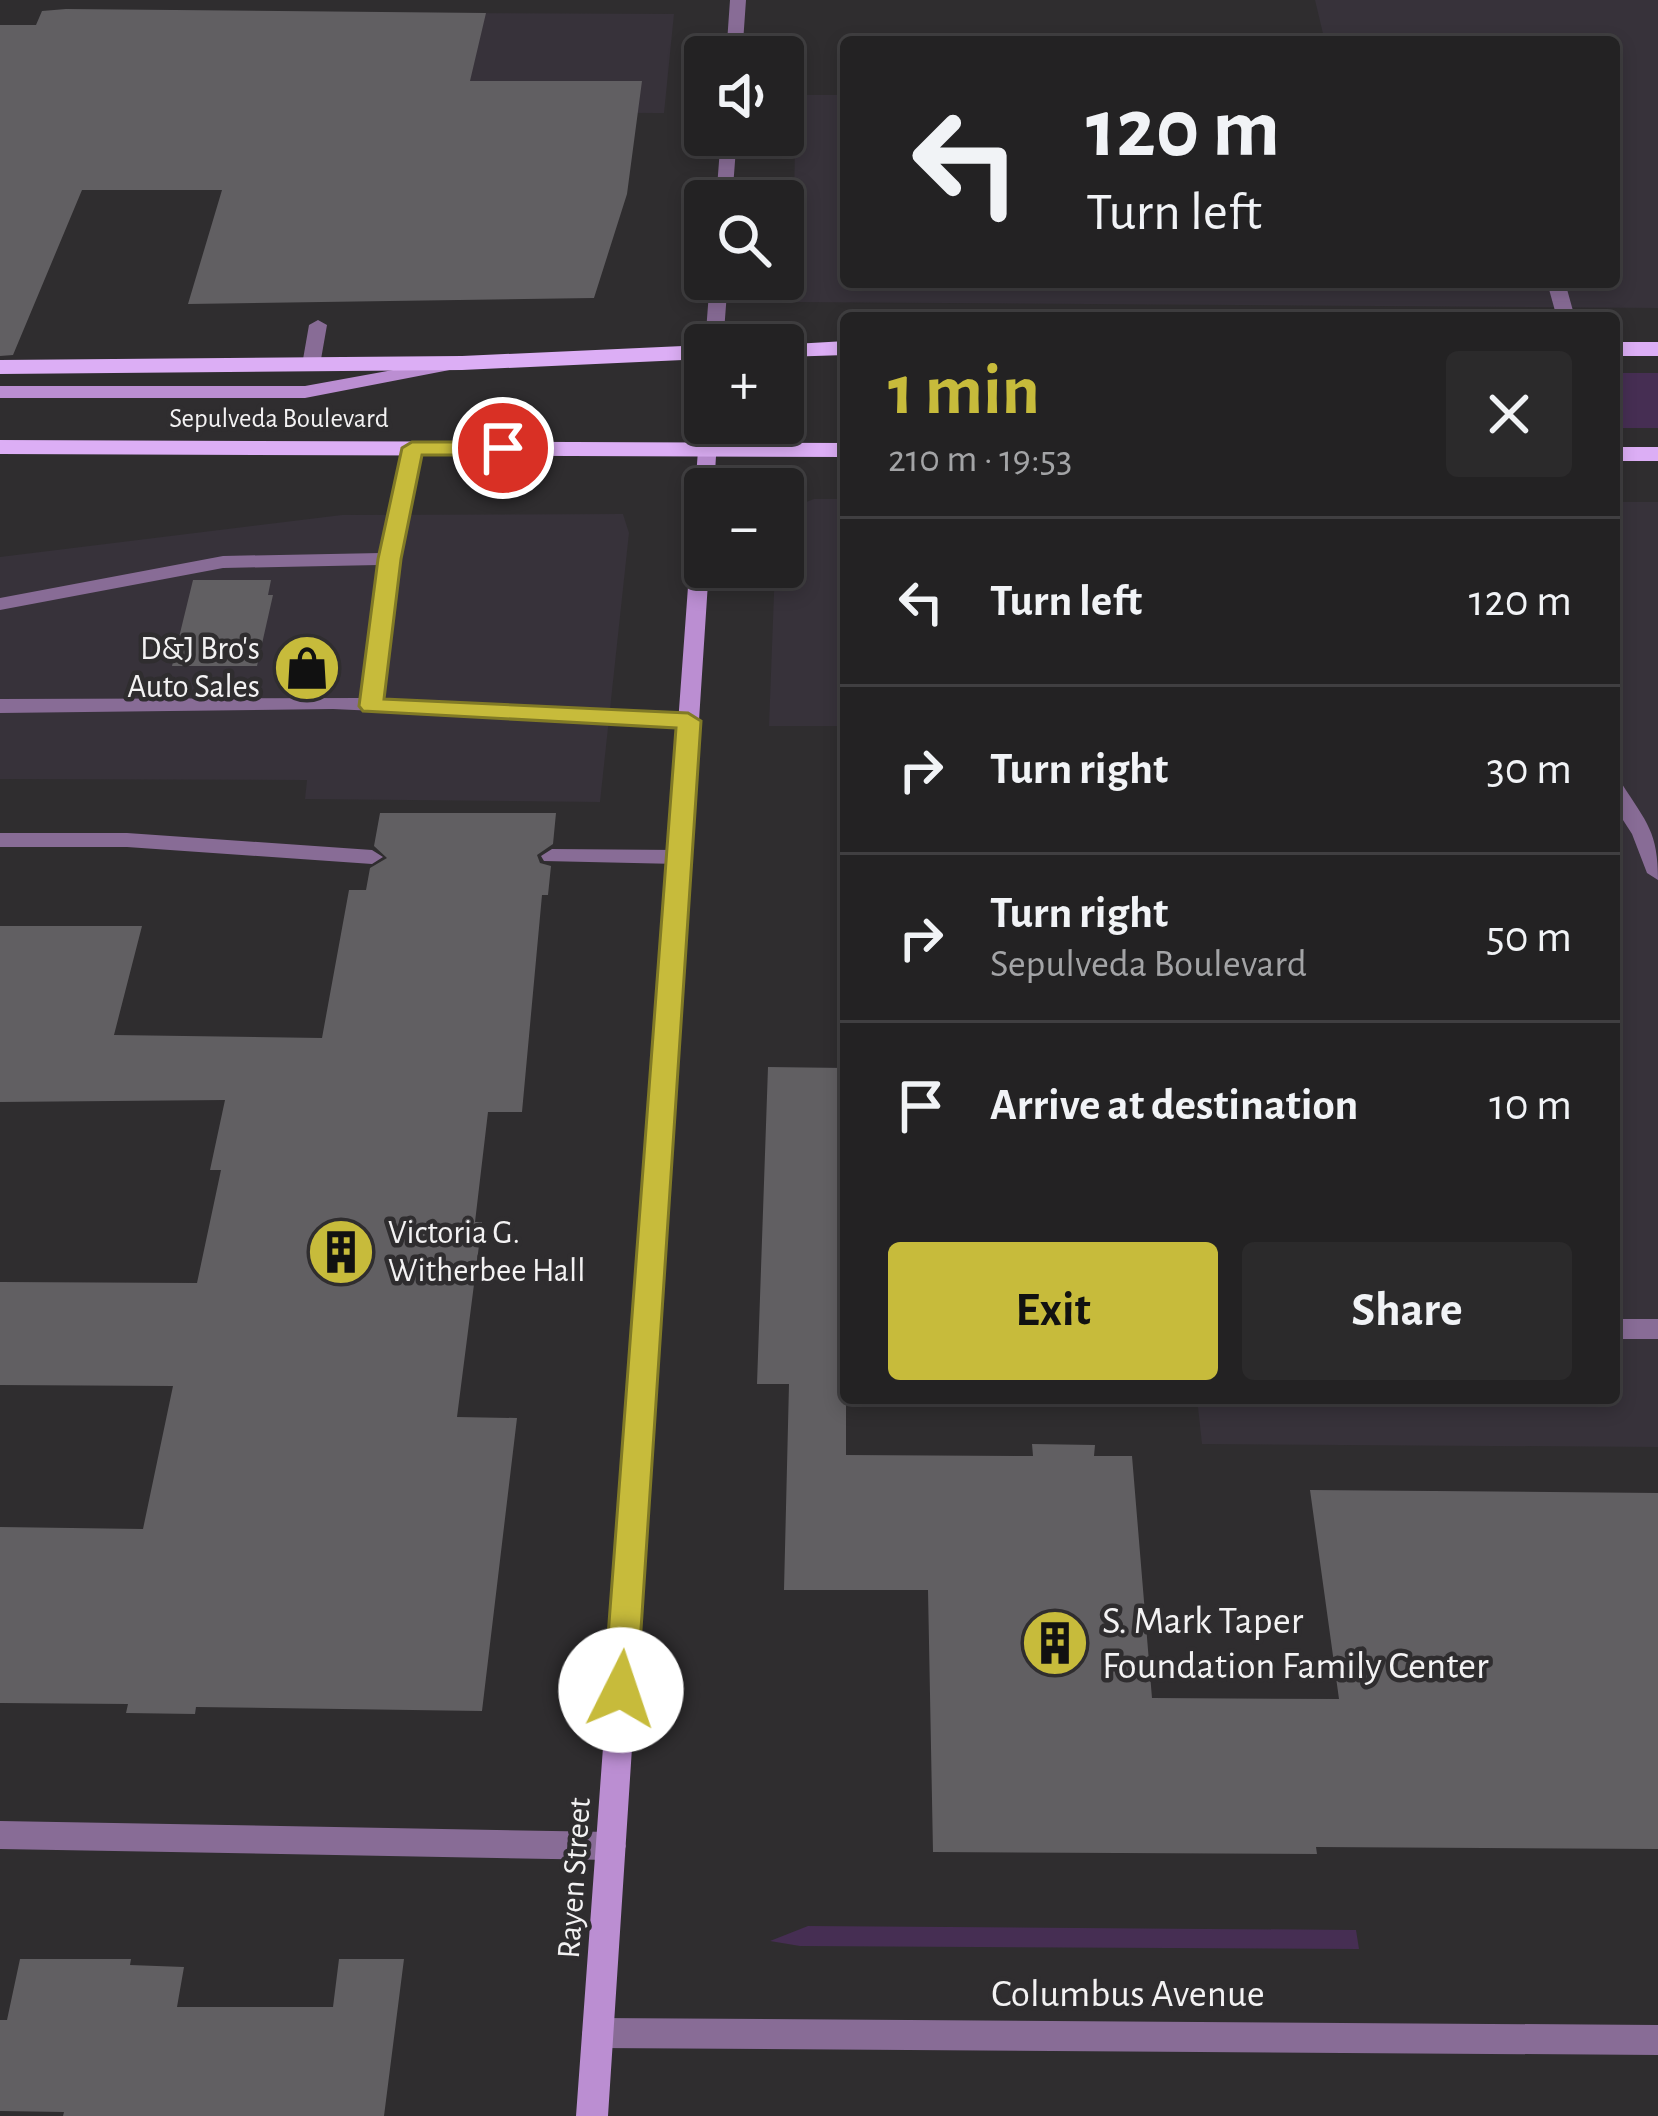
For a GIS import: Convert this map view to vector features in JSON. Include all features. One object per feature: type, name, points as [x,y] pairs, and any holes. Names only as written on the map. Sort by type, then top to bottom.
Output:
[{"type":"main road","points":[[804,349],[840,348]]},
{"type":"main road","points":[[1620,349],[1658,349]]},
{"type":"main road","name":"Sepulveda Boulevard","points":[[0,367],[461,363],[684,353]]},
{"type":"main road","name":"Sepulveda Boulevard","points":[[0,447],[412,448],[684,437]]},
{"type":"main road","name":"Sepulveda Boulevard","points":[[787,444],[840,449]]},
{"type":"main road","points":[[1620,454],[1658,454]]},
{"type":"street","points":[[735,36],[738,0]]},
{"type":"street","points":[[311,365],[318,325]]},
{"type":"street","points":[[0,392],[304,392],[461,363]]},
{"type":"street","name":"Rayen Street","points":[[592,2116],[707,444]]},
{"type":"street","points":[[371,706],[390,559],[412,448]]},
{"type":"street","points":[[0,604],[223,562],[390,559]]},
{"type":"street","points":[[0,706],[371,706],[688,721]]},
{"type":"street","points":[[1620,799],[1658,873]]},
{"type":"street","points":[[0,840],[127,840],[372,857]]},
{"type":"street","points":[[552,856],[678,857]]},
{"type":"street","points":[[1620,1329],[1658,1329]]},
{"type":"street","points":[[0,1835],[611,1846]]},
{"type":"street","name":"Columbus Avenue","points":[[598,2032],[1658,2040]]},
{"type":"shaded area","points":[[1315,0],[1658,0],[1658,308],[792,302],[804,300],[804,180],[794,180],[795,156],[804,156],[804,95],[840,95],[840,288],[1620,288],[1620,36],[1324,36]]},
{"type":"shaded area","points":[[427,13],[674,14],[664,113],[403,112]]},
{"type":"shaded area","points":[[1620,373],[1658,373],[1658,428],[1620,428]]},
{"type":"shaded area","points":[[840,499],[840,726],[769,726],[774,588],[804,588],[804,503]]},
{"type":"shaded area","points":[[1620,502],[1658,502],[1658,1447],[1202,1444],[1198,1404],[1620,1404]]},
{"type":"shaded area","name":"D&J Bro's Auto Sales","points":[[623,514],[629,533],[600,802],[305,799],[307,780],[0,779],[0,557],[342,515]]},
{"type":"shaded area","points":[[808,1926],[1356,1930],[1359,1949],[800,1946],[770,1941]]},
{"type":"building","points":[[42,11],[486,13],[470,81],[642,81],[627,194],[594,298],[188,304],[222,190],[82,190],[13,355],[0,356],[0,25],[36,25]]},
{"type":"building","points":[[193,580],[271,580],[268,595],[273,595],[257,666],[172,666]]},
{"type":"building","points":[[380,813],[556,813],[553,844],[537,855],[540,863],[551,866],[548,895],[542,895],[522,1112],[488,1112],[475,1222],[482,1222],[457,1417],[517,1418],[482,1711],[196,1707],[195,1714],[126,1713],[128,1704],[0,1703],[0,1527],[143,1529],[173,1386],[0,1385],[0,1282],[197,1283],[221,1170],[210,1170],[225,1100],[0,1102],[0,926],[142,926],[114,1035],[322,1038],[349,890],[366,890],[370,868],[387,858],[374,846]]},
{"type":"building","points":[[768,1067],[840,1068],[840,1404],[846,1404],[846,1455],[1033,1456],[1032,1444],[1095,1445],[1094,1456],[1132,1456],[1152,1698],[1339,1699],[1310,1490],[1658,1493],[1658,1849],[933,1852],[928,1590],[784,1590],[789,1384],[757,1384]]},
{"type":"building","points":[[20,1959],[131,1959],[130,1965],[184,1967],[177,2007],[333,2007],[339,1959],[404,1959],[384,2116],[63,2116],[64,2112],[0,2111],[0,2020],[7,2020]]},
{"type":"place","name":"D&J Bro's Auto Sales","points":[[307,668]]},
{"type":"place","name":"Victoria G. Witherbee Hall","points":[[341,1252]]},
{"type":"place","name":"S. Mark Taper Foundation Family Center","points":[[1055,1643]]},
{"type":"route","points":[[503,448],[412,448],[390,559],[371,706],[688,721],[621,1690]]}]
